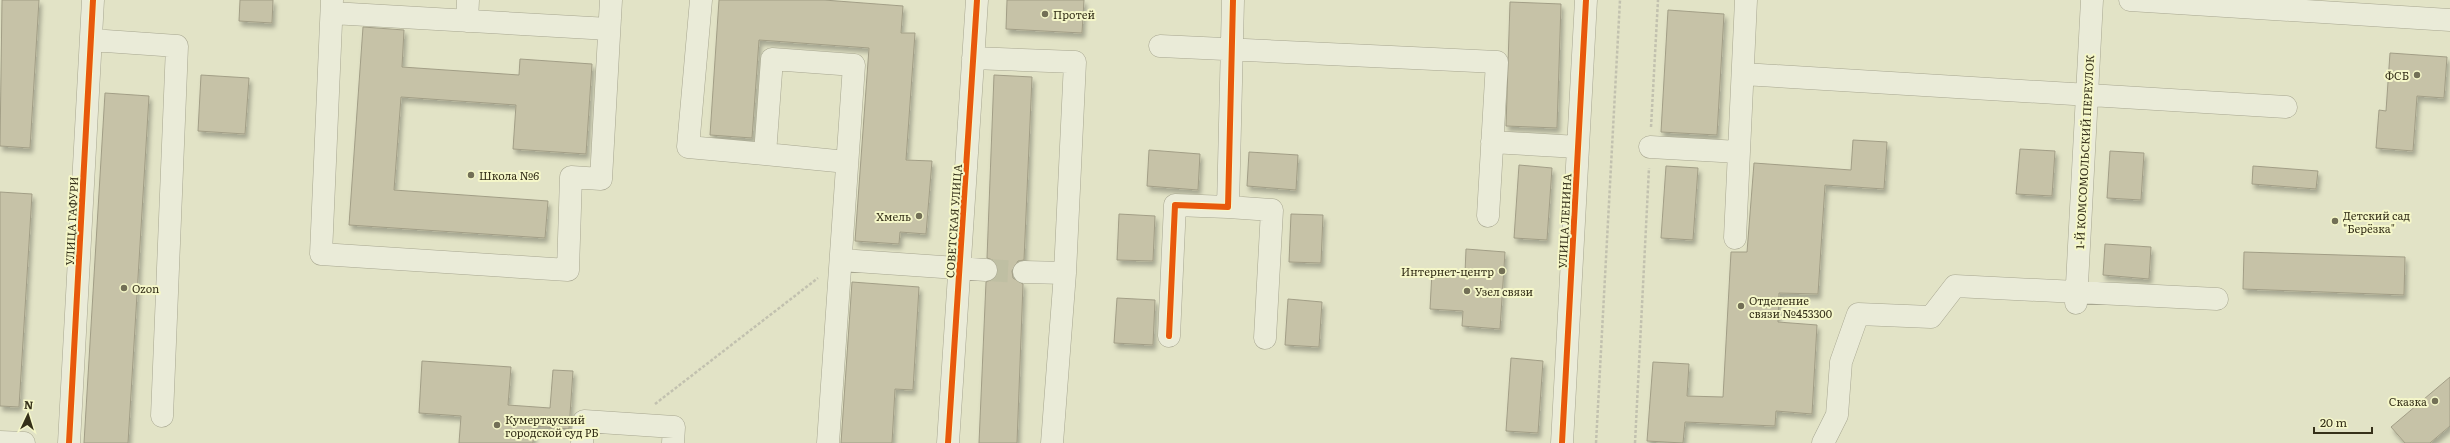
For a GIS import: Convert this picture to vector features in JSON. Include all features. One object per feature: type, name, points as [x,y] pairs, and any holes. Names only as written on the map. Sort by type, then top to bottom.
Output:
[{"type":"street","name":"УЛИЦА ГАФУРИ","points":[[70,443],[93,0]]},
{"type":"street","points":[[609,29],[468,10],[332,6],[322,254],[568,270],[571,177],[601,179],[611,0]]},
{"type":"street","points":[[701,0],[688,147],[848,162]]},
{"type":"street","name":"СОВЕТСКАЯ УЛИЦА","points":[[948,443],[977,0]]},
{"type":"street","points":[[1228,206],[1233,0]]},
{"type":"street","name":"УЛИЦА ЛЕНИНА","points":[[1562,443],[1586,0]]},
{"type":"street","points":[[1735,238],[1746,0]]},
{"type":"street","name":"1-Й КОМСОМОЛЬСКИЙ ПЕРЕУЛОК","points":[[2076,297],[2092,0]]},
{"type":"street","points":[[2130,0],[2450,20]]},
{"type":"street","points":[[90,40],[177,46],[162,416]]},
{"type":"street","points":[[1160,46],[1497,62],[1488,216]]},
{"type":"street","points":[[974,58],[1075,62],[1065,273],[1052,443]]},
{"type":"street","points":[[765,154],[772,59],[854,66],[828,443]]},
{"type":"street","points":[[1742,74],[2286,107]]},
{"type":"street","points":[[1492,142],[1578,147]]},
{"type":"street","points":[[1650,147],[1739,152]]},
{"type":"street","points":[[1169,336],[1175,205],[1228,206],[1272,210],[1265,338]]},
{"type":"street","points":[[841,260],[960,270],[986,270]]},
{"type":"street","points":[[1024,272],[1065,273]]},
{"type":"street","points":[[1822,443],[1838,415],[1841,362],[1858,314],[1931,317],[1955,286],[2076,297],[2217,299]]},
{"type":"street","points":[[582,443],[584,421],[674,427],[673,443]]},
{"type":"street","points":[[0,442],[24,443]]},
{"type":"path","points":[[1596,443],[1620,0]]},
{"type":"path","points":[[1635,443],[1658,0]]},
{"type":"path","points":[[654,405],[841,260]]},
{"type":"building","points":[[2,0],[39,0],[30,148],[0,146]]},
{"type":"building","points":[[240,0],[273,0],[272,23],[239,21]]},
{"type":"building","points":[[719,0],[824,0],[903,6],[901,33],[915,33],[906,160],[932,161],[926,234],[900,232],[899,244],[855,241],[869,48],[759,40],[752,138],[710,135]]},
{"type":"building","name":"Протей","points":[[1007,0],[1084,0],[1082,33],[1006,29]]},
{"type":"building","points":[[1510,2],[1561,4],[1557,128],[1506,126]]},
{"type":"building","points":[[1668,10],[1724,14],[1717,135],[1661,132]]},
{"type":"building","points":[[363,27],[404,30],[402,67],[519,75],[520,59],[592,64],[586,154],[513,149],[516,105],[401,97],[394,190],[548,201],[545,238],[349,225]]},
{"type":"building","points":[[2390,53],[2447,57],[2444,98],[2417,96],[2413,151],[2376,148],[2379,110],[2386,111]]},
{"type":"building","points":[[201,75],[249,78],[245,134],[198,131]]},
{"type":"building","points":[[994,75],[1032,77],[1024,260],[1018,261],[1012,271],[1013,278],[1023,284],[1017,443],[979,443],[986,282],[996,277],[998,270],[993,260],[987,258]]},
{"type":"building","points":[[105,93],[149,96],[128,443],[84,443]]},
{"type":"building","points":[[1853,140],[1887,142],[1884,189],[1825,185],[1818,294],[1779,293],[1778,322],[1817,325],[1812,414],[1776,411],[1775,426],[1685,422],[1683,443],[1647,441],[1653,362],[1689,364],[1687,396],[1723,397],[1731,252],[1747,252],[1754,163],[1851,170]]},
{"type":"building","points":[[2020,149],[2055,151],[2052,196],[2016,194]]},
{"type":"building","points":[[1149,150],[1200,154],[1198,190],[1147,186]]},
{"type":"building","points":[[2110,151],[2144,153],[2141,200],[2107,198]]},
{"type":"building","points":[[1249,152],[1298,155],[1296,190],[1247,186]]},
{"type":"building","points":[[1519,165],[1552,168],[1547,240],[1514,238]]},
{"type":"building","points":[[1666,166],[1698,168],[1693,240],[1661,238]]},
{"type":"building","points":[[2253,166],[2318,171],[2316,189],[2252,184]]},
{"type":"building","points":[[0,192],[32,194],[19,407],[0,406]]},
{"type":"building","points":[[1119,214],[1155,216],[1153,261],[1117,260]]},
{"type":"building","points":[[1291,214],[1323,215],[1321,263],[1289,262]]},
{"type":"building","points":[[2105,244],[2151,247],[2149,279],[2103,275]]},
{"type":"building","name":"Узел связи","points":[[1466,249],[1505,252],[1500,329],[1462,326],[1463,311],[1430,309],[1432,271],[1465,273]]},
{"type":"building","points":[[2244,252],[2405,257],[2404,295],[2243,289]]},
{"type":"building","points":[[852,282],[919,287],[913,390],[895,389],[892,443],[841,443]]},
{"type":"building","points":[[1117,298],[1155,300],[1153,345],[1114,343]]},
{"type":"building","points":[[1288,299],[1322,302],[1319,347],[1285,345]]},
{"type":"building","points":[[1511,358],[1543,361],[1538,433],[1506,431]]},
{"type":"building","points":[[422,361],[511,367],[508,405],[550,408],[553,370],[573,371],[569,429],[534,426],[533,443],[459,443],[461,416],[419,413]]},
{"type":"building","name":"Сказка","points":[[2450,377],[2450,426],[2430,443],[2405,443],[2391,427]]},
{"type":"tunnel","points":[[986,270],[1024,272]]},
{"type":"cycle path","points":[[69,443],[93,0]]},
{"type":"cycle path","points":[[948,443],[977,0]]},
{"type":"cycle path","points":[[1169,336],[1175,205],[1228,207],[1233,0]]},
{"type":"cycle path","points":[[1562,443],[1586,0]]},
{"type":"place","name":"Протей","points":[[1045,14]]},
{"type":"place","name":"ФСБ","points":[[2417,75]]},
{"type":"place","name":"Школа №6","points":[[471,175]]},
{"type":"place","name":"Хмель","points":[[919,216]]},
{"type":"place","name":"Детский сад \"Берёзка\"","points":[[2335,221]]},
{"type":"place","name":"Интернет-центр","points":[[1502,271]]},
{"type":"place","name":"Ozon","points":[[124,288]]},
{"type":"place","name":"Узел связи","points":[[1467,291]]},
{"type":"place","name":"Отделение связи №453300","points":[[1741,306]]},
{"type":"place","name":"Сказка","points":[[2435,401]]},
{"type":"place","name":"Кумертауский городской суд РБ","points":[[497,425]]}]
